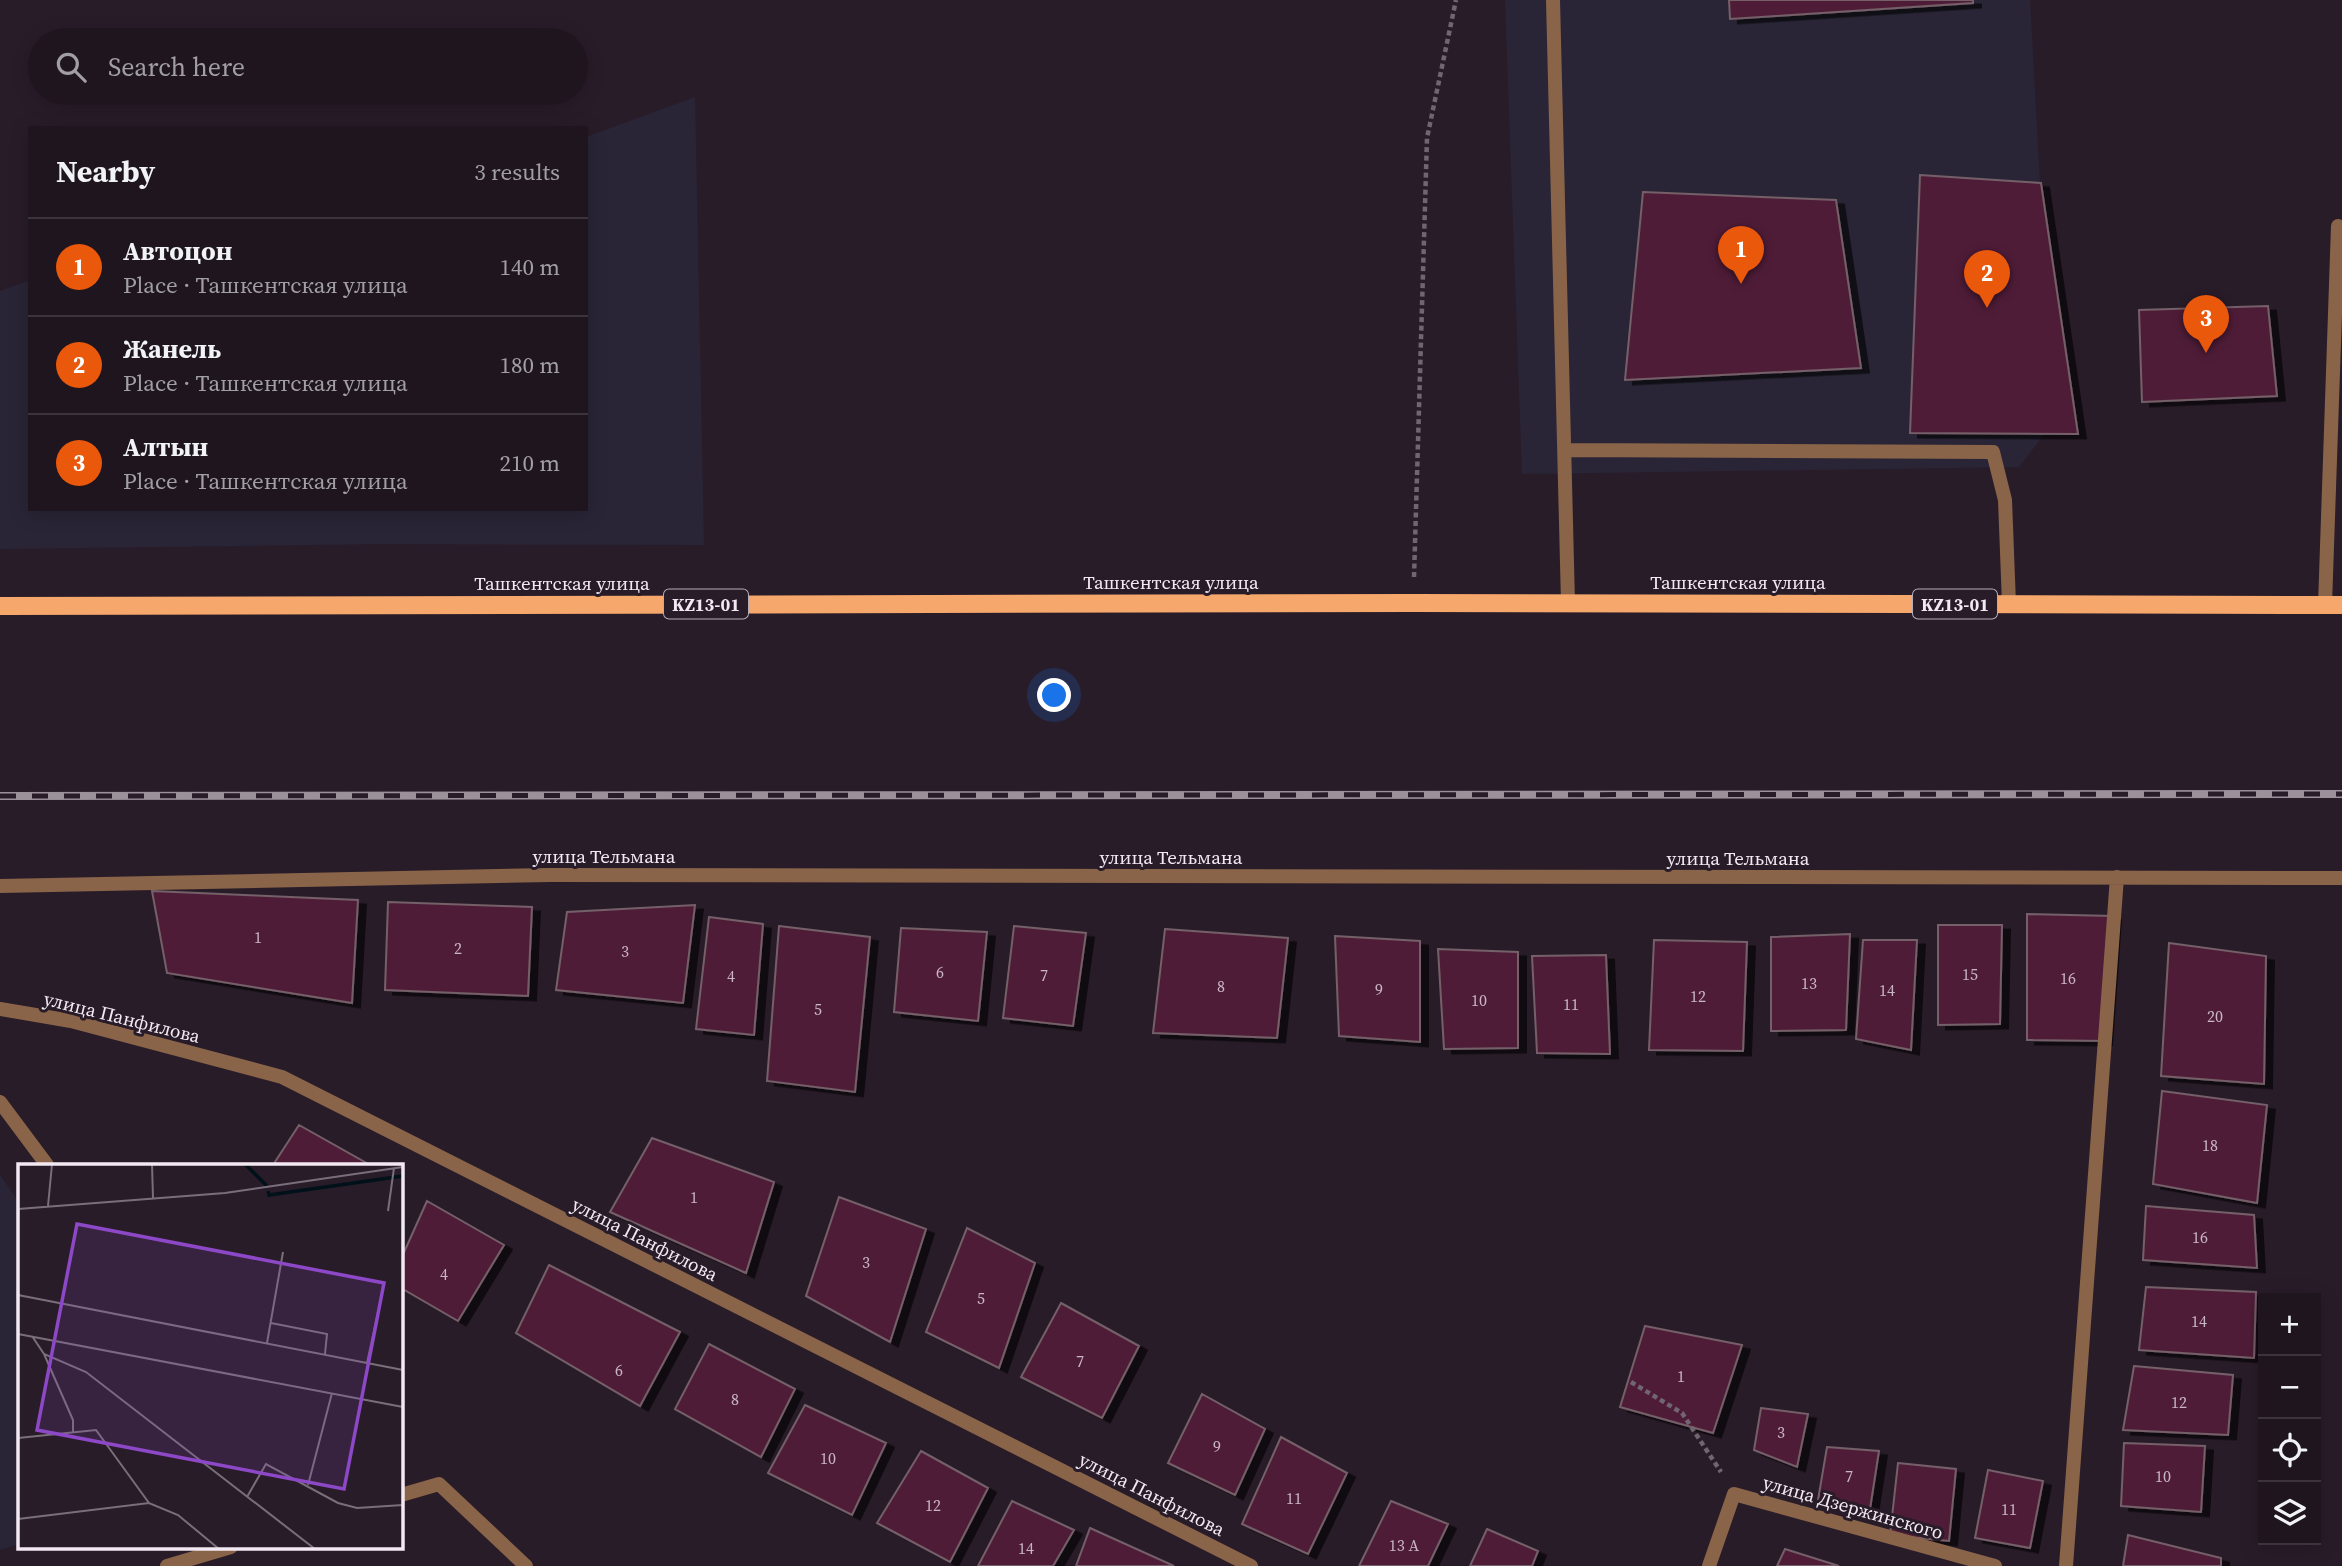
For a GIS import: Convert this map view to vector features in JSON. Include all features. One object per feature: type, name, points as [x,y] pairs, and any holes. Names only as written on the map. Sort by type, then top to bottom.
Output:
[{"type":"main road","name":"Ташкентская улица","points":[[0,606],[1413,603],[2334,605]]},
{"type":"street","points":[[1553,0],[1568,603]]},
{"type":"street","points":[[2334,605],[2338,226]]},
{"type":"street","points":[[1566,450],[1993,452],[2004,500],[2009,604]]},
{"type":"street","name":"улица Тельмана","points":[[0,886],[550,875],[2342,878]]},
{"type":"street","points":[[2066,1566],[2117,877]]},
{"type":"street","name":"улица Панфилова","points":[[0,1009],[71,1021],[282,1077],[1251,1566]]},
{"type":"street","points":[[0,1102],[46,1164]]},
{"type":"street","points":[[402,1496],[439,1484],[526,1566]]},
{"type":"street","name":"улица Дзержинского","points":[[1709,1566],[1734,1494],[1995,1566]]},
{"type":"street","points":[[167,1566],[228,1548]]},
{"type":"path","points":[[1413,603],[1427,138],[1456,0]]},
{"type":"path","points":[[1630,1382],[1682,1413],[1734,1494]]},
{"type":"shaded area","points":[[1505,0],[2030,0],[2053,423],[2019,467],[1522,474]]},
{"type":"shaded area","points":[[695,97],[704,545],[380,544],[0,549],[0,291],[28,281],[28,511],[588,511],[588,136]]},
{"type":"shaded area","points":[[0,1175],[18,1201],[18,1544],[0,1550]]},
{"type":"building","points":[[1729,0],[1973,0],[1973,3],[1730,19]]},
{"type":"building","points":[[1920,175],[2041,183],[2078,434],[1910,433]]},
{"type":"building","points":[[1643,192],[1836,200],[1861,368],[1625,380]]},
{"type":"building","points":[[2268,306],[2277,396],[2142,402],[2139,310]]},
{"type":"building","points":[[152,891],[358,900],[352,1003],[167,973]]},
{"type":"building","points":[[388,902],[532,907],[528,996],[385,990]]},
{"type":"building","points":[[695,905],[683,1003],[556,990],[567,912]]},
{"type":"building","points":[[2027,914],[2113,916],[2104,1041],[2027,1040]]},
{"type":"building","points":[[709,917],[763,924],[754,1035],[696,1029]]},
{"type":"building","points":[[1938,925],[2002,925],[2000,1024],[1938,1025]]},
{"type":"building","points":[[779,926],[870,937],[855,1092],[767,1081]]},
{"type":"building","points":[[1014,926],[1086,933],[1073,1026],[1003,1018]]},
{"type":"building","points":[[901,928],[987,932],[978,1021],[894,1012]]},
{"type":"building","points":[[1165,929],[1288,938],[1277,1038],[1153,1033]]},
{"type":"building","points":[[1850,934],[1846,1030],[1771,1031],[1771,937]]},
{"type":"building","points":[[1335,936],[1420,941],[1420,1042],[1339,1036]]},
{"type":"building","points":[[1654,940],[1747,942],[1743,1051],[1649,1050]]},
{"type":"building","points":[[1863,940],[1917,940],[1911,1050],[1856,1039]]},
{"type":"building","points":[[2169,943],[2266,956],[2264,1084],[2161,1076]]},
{"type":"building","points":[[1438,949],[1518,952],[1518,1048],[1444,1049]]},
{"type":"building","points":[[1606,955],[1610,1054],[1537,1053],[1532,956]]},
{"type":"building","points":[[2162,1091],[2267,1105],[2257,1203],[2153,1184]]},
{"type":"building","points":[[299,1125],[368,1164],[274,1164]]},
{"type":"building","points":[[652,1138],[774,1182],[746,1273],[610,1212]]},
{"type":"building","points":[[839,1197],[926,1229],[890,1342],[806,1296]]},
{"type":"building","points":[[427,1201],[504,1245],[458,1321],[402,1289],[402,1257]]},
{"type":"building","points":[[2146,1206],[2254,1215],[2257,1268],[2143,1260]]},
{"type":"building","points":[[967,1228],[1035,1263],[999,1368],[926,1332]]},
{"type":"building","points":[[549,1265],[680,1332],[640,1406],[516,1333]]},
{"type":"building","points":[[2146,1287],[2256,1292],[2254,1358],[2139,1350]]},
{"type":"building","points":[[1061,1303],[1139,1346],[1102,1418],[1021,1377]]},
{"type":"building","points":[[1645,1326],[1742,1345],[1713,1433],[1620,1407]]},
{"type":"building","points":[[709,1344],[795,1389],[761,1457],[675,1409]]},
{"type":"building","points":[[2134,1366],[2233,1375],[2228,1435],[2123,1430]]},
{"type":"building","points":[[1202,1394],[1265,1429],[1235,1495],[1168,1463]]},
{"type":"building","points":[[805,1405],[886,1443],[852,1515],[768,1473]]},
{"type":"building","points":[[1761,1408],[1808,1414],[1797,1467],[1754,1450]]},
{"type":"building","points":[[1281,1437],[1347,1473],[1308,1554],[1242,1524]]},
{"type":"building","points":[[2124,1443],[2205,1446],[2201,1512],[2121,1506]]},
{"type":"building","points":[[1827,1447],[1879,1451],[1870,1509],[1818,1500]]},
{"type":"building","points":[[921,1451],[988,1488],[950,1562],[877,1523]]},
{"type":"building","points":[[1898,1463],[1956,1469],[1949,1541],[1890,1535]]},
{"type":"building","points":[[1988,1470],[2043,1481],[2030,1548],[1975,1538]]},
{"type":"building","points":[[1012,1501],[1074,1530],[1053,1566],[978,1566]]},
{"type":"building","points":[[1391,1501],[1448,1524],[1428,1566],[1359,1566]]},
{"type":"building","points":[[1090,1528],[1174,1566],[1076,1566]]},
{"type":"building","points":[[1487,1529],[1538,1551],[1532,1566],[1470,1566]]},
{"type":"building","points":[[2128,1535],[2221,1558],[2221,1566],[2123,1566]]},
{"type":"building","points":[[1785,1549],[1839,1566],[1777,1566]]},
{"type":"railway","points":[[0,796],[2342,794]]},
{"type":"place","name":"Автоцон","points":[[1741,284]]},
{"type":"place","name":"Жанель","points":[[1987,308]]},
{"type":"place","name":"Алтын","points":[[2206,353]]}]
